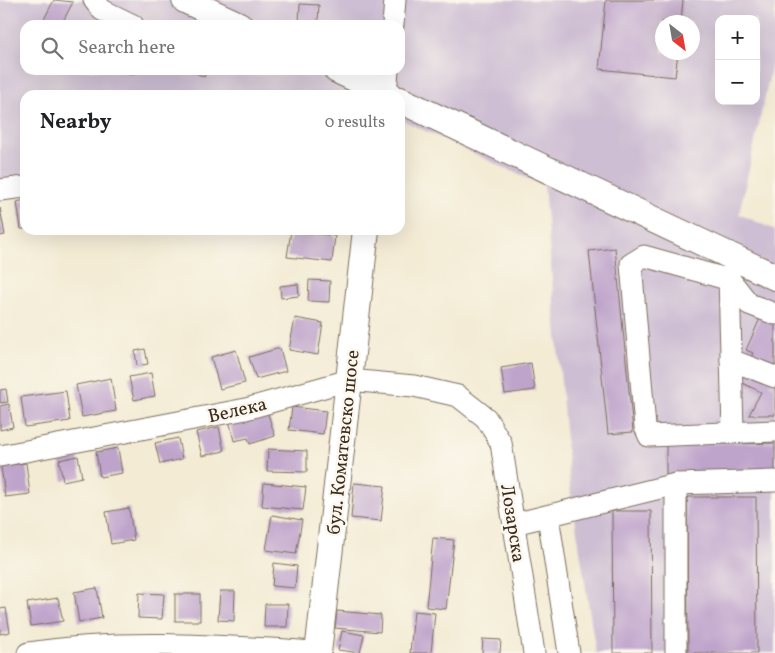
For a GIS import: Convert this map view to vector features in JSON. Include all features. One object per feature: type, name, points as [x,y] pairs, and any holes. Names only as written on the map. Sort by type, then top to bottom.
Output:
[{"type":"main road","points":[[185,0],[228,20]]},
{"type":"main road","points":[[350,75],[387,90]]},
{"type":"main road","points":[[405,99],[729,268],[775,278]]},
{"type":"main road","name":"бул. Коматевско шосе","points":[[318,653],[365,235]]},
{"type":"street","points":[[94,0],[102,10],[123,20]]},
{"type":"street","points":[[393,20],[395,0]]},
{"type":"street","points":[[0,190],[20,188]]},
{"type":"street","points":[[729,268],[644,256],[632,264],[645,427],[649,436],[775,431]]},
{"type":"street","points":[[729,268],[749,304],[775,314]]},
{"type":"street","points":[[729,268],[733,432]]},
{"type":"street","points":[[731,360],[775,377]]},
{"type":"street","name":"Велека","points":[[0,456],[246,409],[349,380],[414,386],[458,396],[470,404]]},
{"type":"street","name":"Лозарска","points":[[470,404],[486,418],[502,443],[534,653]]},
{"type":"street","points":[[514,524],[676,484],[775,481]]},
{"type":"street","points":[[676,484],[676,653]]},
{"type":"street","points":[[548,516],[568,653]]},
{"type":"street","points":[[28,653],[72,646],[112,644],[225,646],[318,653]]},
{"type":"shaded area","points":[[0,0],[775,0],[775,50],[739,214],[775,230],[775,653],[596,653],[570,487],[544,186],[405,121],[405,90],[20,90],[20,180],[0,183]]},
{"type":"building","points":[[54,0],[73,2],[64,20],[44,20]]},
{"type":"building","points":[[606,0],[683,0],[682,15],[655,15],[655,60],[677,60],[675,77],[599,69]]},
{"type":"building","points":[[300,4],[319,5],[318,20],[299,20]]},
{"type":"building","points":[[20,201],[20,222],[17,202]]},
{"type":"building","points":[[0,208],[5,235],[0,236]]},
{"type":"building","points":[[290,235],[335,236],[332,262],[287,257]]},
{"type":"building","points":[[615,248],[633,432],[608,434],[589,251]]},
{"type":"building","points":[[309,280],[330,281],[329,302],[308,301]]},
{"type":"building","points":[[298,284],[299,296],[281,298],[280,286]]},
{"type":"building","points":[[762,314],[775,320],[775,374],[769,385],[775,387],[775,415],[749,415],[761,392],[740,382],[753,353],[746,350]]},
{"type":"building","points":[[295,318],[323,323],[318,355],[289,350]]},
{"type":"building","points":[[280,348],[286,371],[256,379],[249,357]]},
{"type":"building","points":[[145,349],[148,364],[137,366],[135,351]]},
{"type":"building","points":[[236,350],[245,383],[220,389],[211,357]]},
{"type":"building","points":[[531,363],[535,390],[505,394],[501,368]]},
{"type":"building","points":[[151,373],[155,396],[134,400],[129,377]]},
{"type":"building","points":[[111,378],[116,411],[82,417],[76,385]]},
{"type":"building","points":[[6,389],[8,402],[0,403],[0,390]]},
{"type":"building","points":[[66,391],[70,421],[25,427],[21,397]]},
{"type":"building","points":[[9,404],[13,427],[0,430],[0,406]]},
{"type":"building","points":[[292,407],[326,411],[323,434],[289,430]]},
{"type":"building","points":[[267,411],[275,436],[250,444],[248,438],[234,441],[229,420]]},
{"type":"building","points":[[219,427],[224,451],[202,456],[196,432]]},
{"type":"building","points":[[178,438],[182,459],[160,464],[155,443]]},
{"type":"building","points":[[775,443],[775,473],[666,475],[666,445]]},
{"type":"building","points":[[118,448],[122,473],[100,477],[96,452]]},
{"type":"building","points":[[268,449],[307,451],[307,472],[267,471]]},
{"type":"building","points":[[78,456],[82,477],[63,481],[59,460]]},
{"type":"building","points":[[26,463],[30,494],[5,497],[1,466]]},
{"type":"building","points":[[264,483],[306,487],[303,510],[262,506]]},
{"type":"building","points":[[354,483],[385,486],[381,521],[351,518]]},
{"type":"building","points":[[687,497],[756,497],[757,653],[688,653]]},
{"type":"building","points":[[129,508],[134,540],[111,544],[106,512]]},
{"type":"building","points":[[612,511],[651,511],[652,653],[613,653]]},
{"type":"building","points":[[272,515],[302,520],[296,554],[266,550]]},
{"type":"building","points":[[433,538],[454,540],[446,609],[426,607]]},
{"type":"building","points":[[274,563],[297,566],[295,588],[272,586]]},
{"type":"building","points":[[97,588],[102,618],[79,622],[74,592]]},
{"type":"building","points":[[220,591],[235,591],[234,621],[218,620]]},
{"type":"building","points":[[139,593],[164,594],[162,619],[138,618]]},
{"type":"building","points":[[175,594],[200,594],[200,621],[175,621]]},
{"type":"building","points":[[58,598],[63,621],[31,626],[27,603]]},
{"type":"building","points":[[265,604],[288,604],[287,627],[264,627]]},
{"type":"building","points":[[6,608],[10,632],[0,634],[0,609]]},
{"type":"building","points":[[337,611],[381,615],[380,632],[335,628]]},
{"type":"building","points":[[414,611],[435,613],[431,653],[410,653]]},
{"type":"building","points":[[342,631],[364,635],[360,653],[338,650]]},
{"type":"building","points":[[483,639],[501,640],[500,653],[482,653]]}]
